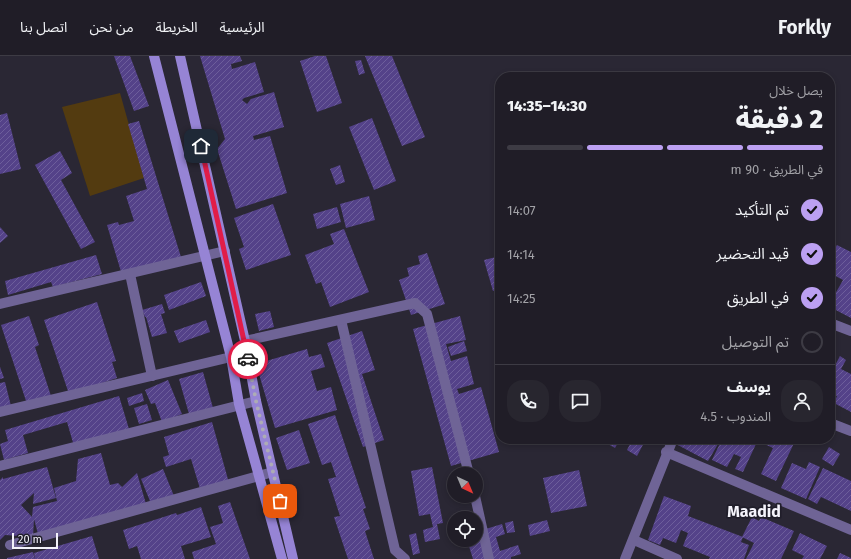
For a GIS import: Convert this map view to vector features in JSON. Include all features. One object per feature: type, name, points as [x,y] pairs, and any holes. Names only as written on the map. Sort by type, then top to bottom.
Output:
[{"type":"main road","points":[[154,56],[231,357],[239,404],[282,559]]},
{"type":"main road","points":[[180,56],[245,341],[256,401],[293,559]]},
{"type":"street","points":[[0,304],[225,251]]},
{"type":"street","points":[[130,274],[152,376]]},
{"type":"street","points":[[245,341],[415,303],[427,314],[467,467]]},
{"type":"street","points":[[341,320],[395,550],[405,559]]},
{"type":"street","points":[[835,325],[851,331]]},
{"type":"street","points":[[0,412],[231,357],[248,356]]},
{"type":"street","points":[[0,466],[239,404],[256,401]]},
{"type":"street","points":[[835,426],[851,431]]},
{"type":"street","points":[[625,559],[634,540],[670,444]]},
{"type":"street","points":[[666,452],[851,530]]},
{"type":"street","points":[[10,545],[273,472]]},
{"type":"street","points":[[476,503],[489,559]]},
{"type":"street","points":[[634,540],[677,559]]},
{"type":"shaded area","points":[[120,93],[144,178],[90,196],[62,107]]},
{"type":"building","points":[[114,56],[130,56],[149,106],[134,111]]},
{"type":"building","points":[[200,56],[240,56],[242,61],[231,64],[232,69],[255,62],[264,92],[242,100],[247,104],[251,99],[274,92],[284,127],[253,136],[254,140],[270,136],[287,193],[236,209],[217,149],[225,139]]},
{"type":"building","points":[[315,56],[326,56],[342,103],[317,112],[300,61]]},
{"type":"building","points":[[365,56],[392,56],[425,137],[402,146]]},
{"type":"building","points":[[361,60],[365,73],[359,75],[355,61]]},
{"type":"building","points":[[7,113],[21,169],[0,174],[0,115]]},
{"type":"building","points":[[372,118],[396,181],[374,190],[349,127]]},
{"type":"building","points":[[139,121],[181,257],[122,275],[107,225],[118,222],[119,225],[134,221],[126,196],[147,189],[128,124]]},
{"type":"building","points":[[60,151],[72,173],[61,180],[95,242],[81,249],[35,165]]},
{"type":"building","points":[[340,165],[345,182],[336,185],[330,169]]},
{"type":"building","points":[[369,196],[375,220],[346,228],[340,204]]},
{"type":"building","points":[[273,204],[291,255],[246,270],[239,249],[244,247],[234,218]]},
{"type":"building","points":[[337,207],[341,222],[317,229],[313,214]]},
{"type":"building","points":[[0,227],[8,236],[0,243]]},
{"type":"building","points":[[344,229],[369,292],[330,307],[321,282],[316,284],[305,255],[334,244],[330,234]]},
{"type":"building","points":[[837,245],[851,252],[851,318],[835,310],[835,294],[843,280],[835,276],[835,249]]},
{"type":"building","points":[[427,253],[445,304],[411,315],[399,280],[409,276],[407,268],[420,264],[418,256]]},
{"type":"building","points":[[96,255],[102,274],[53,287],[51,282],[8,295],[5,281]]},
{"type":"building","points":[[495,257],[495,290],[493,291],[484,260]]},
{"type":"building","points":[[201,282],[206,296],[169,310],[164,295]]},
{"type":"building","points":[[97,302],[116,361],[112,362],[117,378],[69,394],[44,320]]},
{"type":"building","points":[[162,304],[165,313],[161,314],[167,333],[152,337],[146,317],[142,310]]},
{"type":"building","points":[[270,311],[274,327],[259,331],[255,314]]},
{"type":"building","points":[[29,316],[39,345],[35,347],[51,396],[27,404],[1,325]]},
{"type":"building","points":[[460,316],[466,340],[446,344],[451,361],[467,356],[474,384],[457,389],[459,394],[481,387],[495,438],[495,444],[497,444],[499,452],[451,466],[413,329]]},
{"type":"building","points":[[206,320],[210,332],[179,343],[174,331]]},
{"type":"building","points":[[362,331],[375,370],[362,374],[384,440],[363,447],[327,343]]},
{"type":"building","points":[[464,341],[467,351],[451,356],[448,347]]},
{"type":"building","points":[[307,349],[309,357],[321,354],[325,367],[311,371],[317,391],[331,387],[337,410],[275,428],[256,364]]},
{"type":"building","points":[[840,356],[846,360],[841,369],[851,374],[851,412],[835,404],[837,396],[835,395],[835,366]]},
{"type":"building","points":[[0,367],[4,378],[0,379]]},
{"type":"building","points":[[203,372],[213,408],[189,414],[179,379]]},
{"type":"building","points":[[168,380],[182,414],[162,422],[155,403],[151,404],[145,390]]},
{"type":"building","points":[[5,382],[11,406],[0,409],[0,383]]},
{"type":"building","points":[[142,393],[144,401],[129,406],[127,398]]},
{"type":"building","points":[[119,396],[129,429],[74,446],[67,422],[23,435],[28,453],[4,460],[0,444],[8,441],[5,430]]},
{"type":"building","points":[[147,404],[152,420],[139,424],[134,408]]},
{"type":"building","points":[[335,415],[366,508],[363,509],[370,529],[365,531],[374,559],[348,559],[334,517],[340,516],[328,479],[336,477],[331,462],[322,465],[308,424]]},
{"type":"building","points":[[212,422],[229,483],[201,492],[191,459],[166,467],[163,457],[169,455],[164,437]]},
{"type":"building","points":[[299,430],[310,463],[287,470],[276,438]]},
{"type":"building","points":[[608,444],[617,444],[615,448]]},
{"type":"building","points":[[630,444],[643,444],[637,456],[627,450]]},
{"type":"building","points":[[676,444],[718,444],[708,461]]},
{"type":"building","points":[[720,444],[756,444],[743,472],[735,469],[741,457],[734,454],[727,467],[712,460]]},
{"type":"building","points":[[764,444],[794,444],[776,481],[761,474],[773,448]]},
{"type":"building","points":[[829,447],[840,454],[833,466],[822,459]]},
{"type":"building","points":[[101,453],[110,485],[118,483],[122,487],[137,473],[146,504],[38,534],[34,519],[33,537],[5,535],[0,540],[0,480],[3,477],[3,479],[47,467],[56,498],[33,504],[34,493],[21,505],[32,517],[33,507],[57,501],[54,488],[76,481],[78,459]]},
{"type":"building","points":[[809,462],[820,467],[806,499],[781,488],[792,463],[806,469]]},
{"type":"building","points":[[432,467],[443,523],[437,524],[440,539],[425,542],[423,530],[433,527],[430,514],[419,516],[411,471]]},
{"type":"building","points":[[823,468],[851,481],[851,511],[821,497],[817,504],[808,499]]},
{"type":"building","points":[[163,469],[174,496],[152,506],[141,479]]},
{"type":"building","points":[[579,470],[587,506],[551,513],[543,478]]},
{"type":"building","points":[[664,496],[691,506],[688,516],[743,537],[741,542],[749,545],[744,559],[709,559],[710,557],[683,546],[688,533],[681,530],[676,543],[663,538],[660,545],[648,540]]},
{"type":"building","points":[[230,502],[250,559],[194,559],[192,552],[216,544],[210,527],[223,523],[218,506]]},
{"type":"building","points":[[201,507],[211,537],[181,546],[185,559],[141,559],[137,546],[129,549],[123,530],[176,513],[177,515]]},
{"type":"building","points":[[752,517],[759,521],[761,517],[794,531],[781,559],[746,559],[754,543],[742,537]]},
{"type":"building","points":[[547,520],[550,531],[530,536],[528,525]]},
{"type":"building","points":[[513,521],[515,532],[507,533],[505,523]]},
{"type":"building","points":[[502,524],[505,534],[496,537],[500,551],[518,545],[521,554],[511,557],[511,559],[473,559],[469,547],[483,547],[483,530]]},
{"type":"building","points":[[416,533],[420,553],[413,555],[409,535]]},
{"type":"building","points":[[800,533],[827,546],[820,559],[802,559],[804,556],[792,550]]},
{"type":"building","points":[[92,536],[99,559],[35,559],[34,553]]},
{"type":"building","points":[[33,552],[35,559],[7,559],[7,558]]},
{"type":"building","points":[[840,553],[851,558],[851,559],[837,559]]},
{"type":"way so far","points":[[248,359],[256,401],[280,501]]},
{"type":"district","name":"Maadid","points":[[754,511]]},
{"type":"route","points":[[201,146],[248,359]]}]
